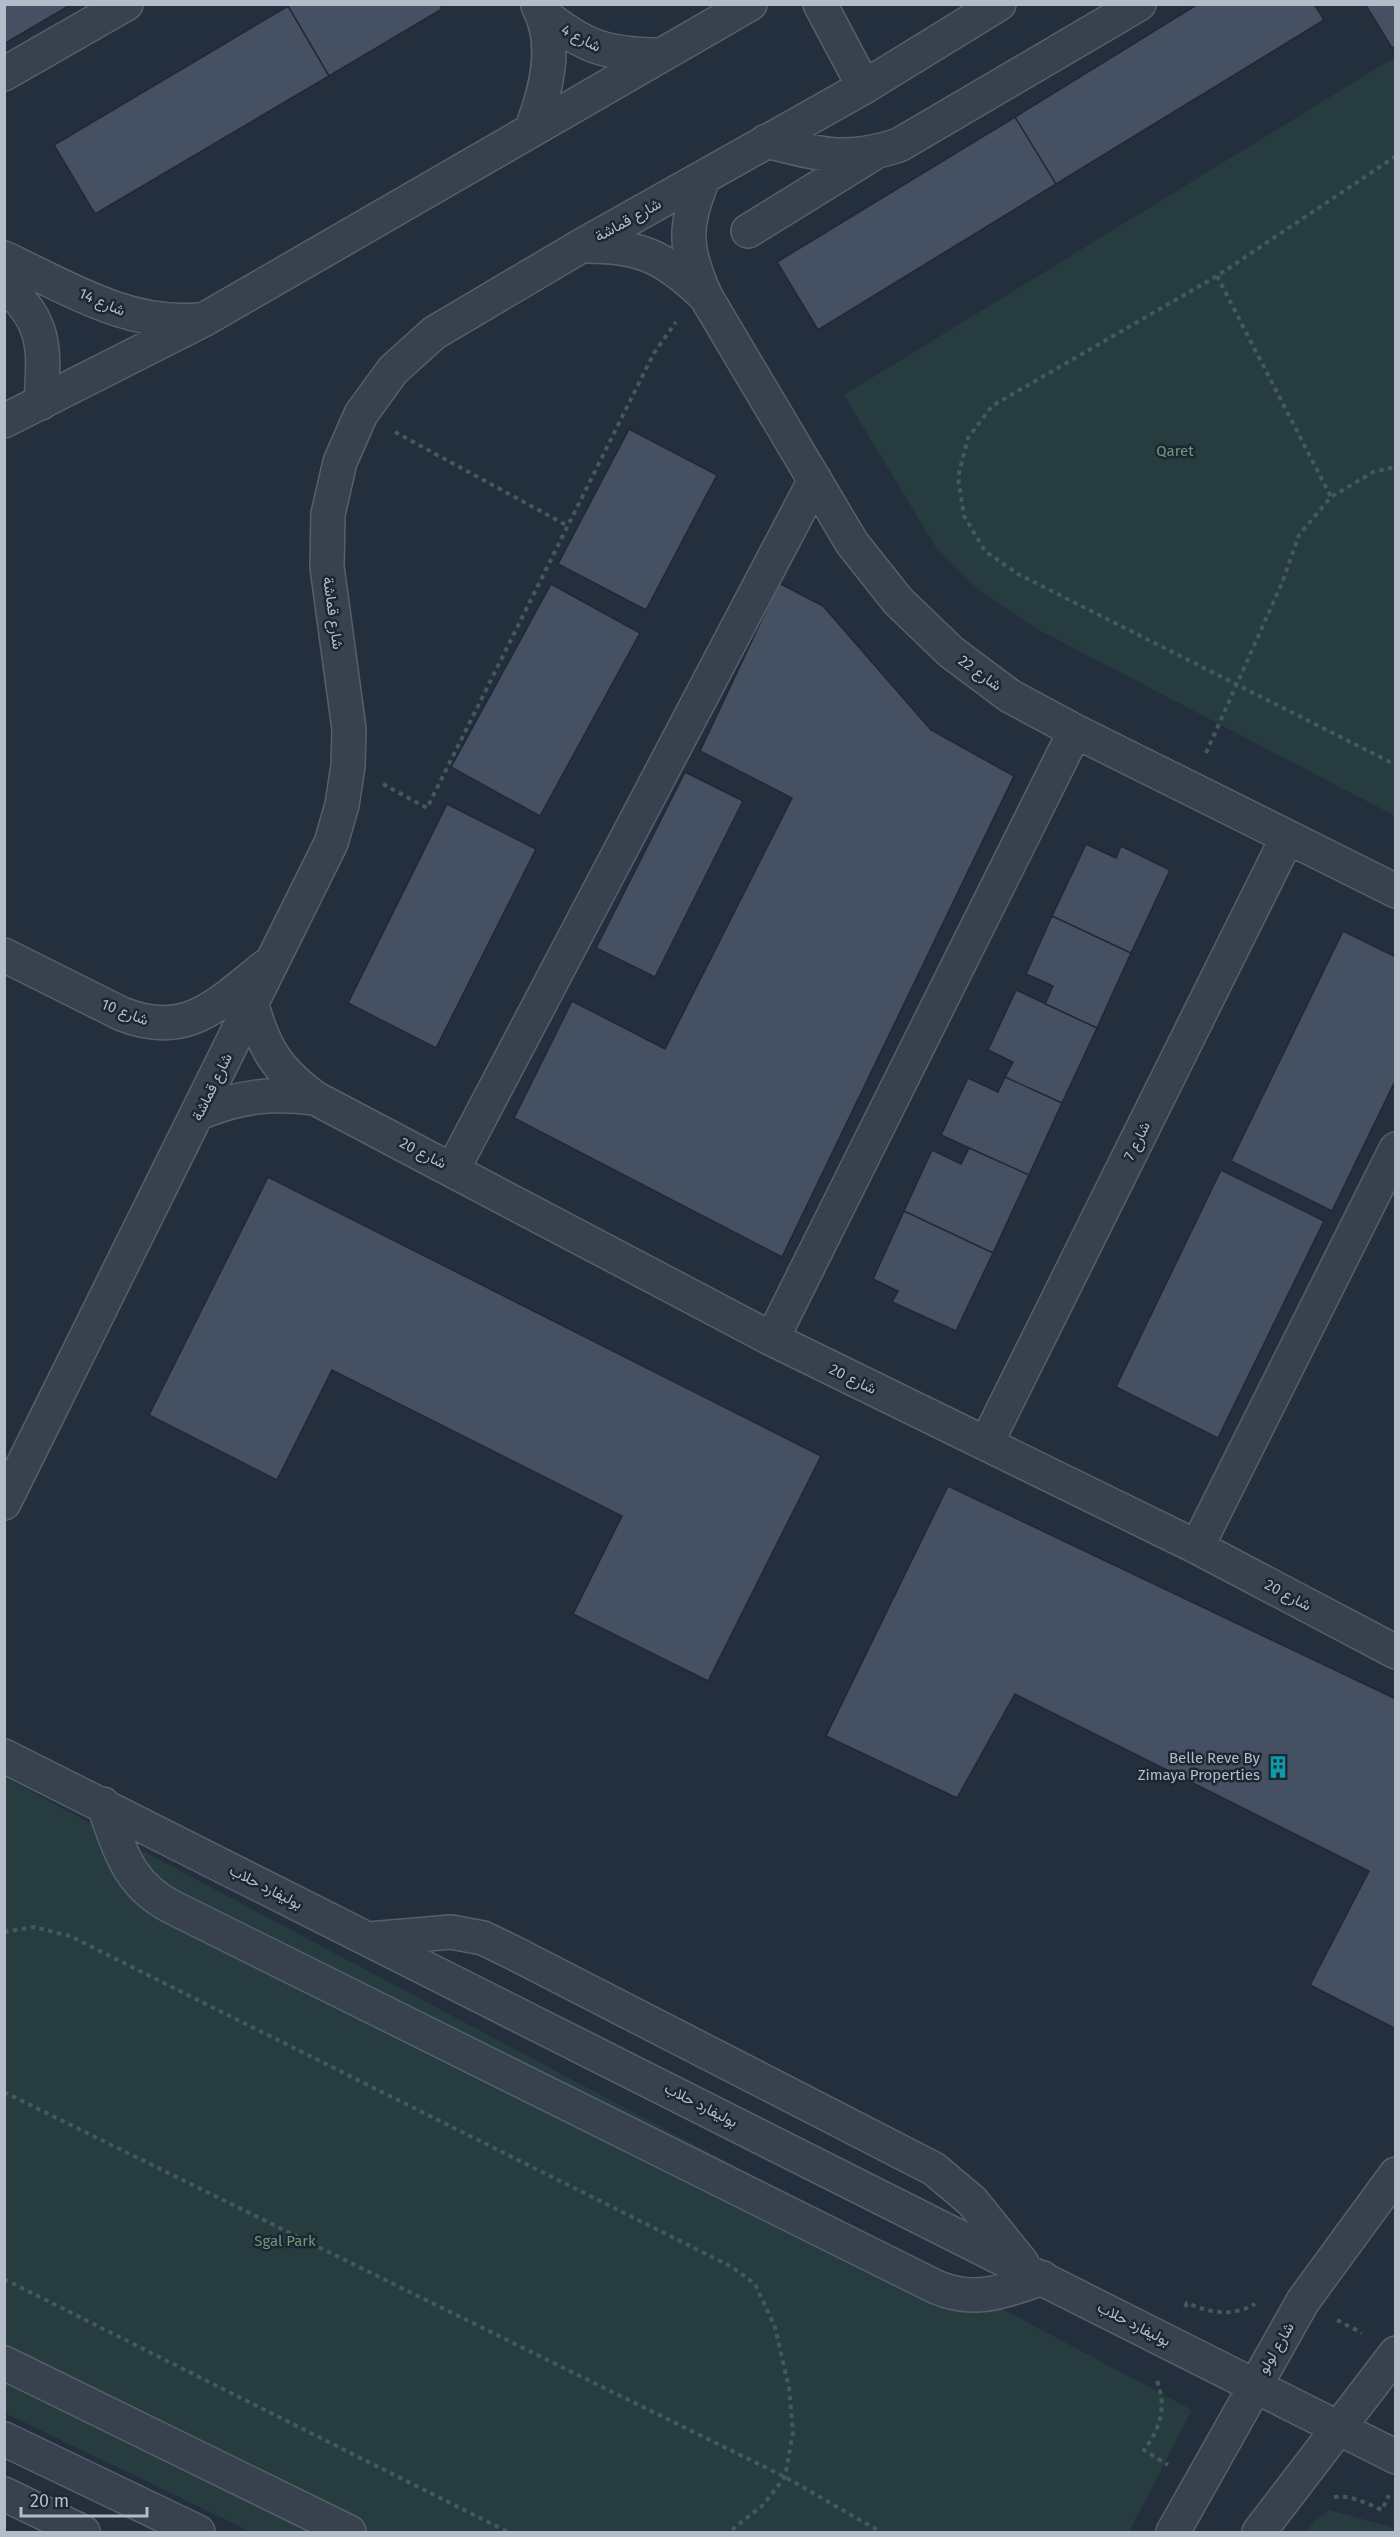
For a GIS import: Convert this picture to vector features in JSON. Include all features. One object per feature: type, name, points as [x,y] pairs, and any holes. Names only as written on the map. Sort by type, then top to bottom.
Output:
[{"type":"street","points":[[4,74],[126,4]]},
{"type":"street","points":[[4,422],[206,319],[750,4]]},
{"type":"street","points":[[820,4],[864,87]]},
{"type":"street","name":"شارع قماشة","points":[[4,1503],[331,843],[342,805],[348,766],[349,729],[327,567],[328,514],[340,462],[362,414],[393,370],[434,333],[581,246],[864,87],[999,4]]},
{"type":"street","points":[[766,141],[819,154],[846,157],[874,154],[899,146],[1139,4]]},
{"type":"street","name":"شارع 4","points":[[539,8],[567,34],[596,48],[629,55],[662,55]]},
{"type":"street","name":"شارع 4","points":[[531,130],[543,102],[548,72],[548,42],[539,8]]},
{"type":"street","points":[[748,231],[874,154]]},
{"type":"street","name":"شارع 22","points":[[704,177],[692,206],[688,237],[693,268],[706,297],[852,543],[898,601],[951,652],[1010,696],[1075,731],[1395,891]]},
{"type":"street","name":"شارع 22","points":[[581,246],[616,246],[650,255],[681,272],[706,297]]},
{"type":"street","name":"شارع 14","points":[[4,258],[114,309],[144,318],[174,322],[206,319]]},
{"type":"street","points":[[4,285],[22,302],[35,321],[42,342],[41,403]]},
{"type":"street","points":[[453,1169],[815,480]]},
{"type":"street","points":[[772,1339],[1075,731]]},
{"type":"street","name":"شارع 7","points":[[986,1444],[1287,838]]},
{"type":"street","name":"شارع 10","points":[[4,955],[140,1022],[160,1024],[180,1023],[200,1015],[217,1005],[273,961]]},
{"type":"street","name":"شارع 20","points":[[252,1005],[259,1033],[273,1059],[291,1081],[315,1098],[772,1339],[1197,1547],[1395,1652]]},
{"type":"street","name":"شارع 20","points":[[199,1113],[226,1102],[255,1096],[285,1095],[315,1098]]},
{"type":"street","points":[[1197,1547],[1395,1149]]},
{"type":"street","name":"بوليفارد حلاب","points":[[4,1756],[1395,2457]]},
{"type":"street","points":[[103,1804],[129,1869],[140,1885],[155,1898],[172,1907],[943,2290],[966,2296],[981,2296],[1035,2274],[972,2201],[934,2169],[512,1952],[483,1938],[451,1932],[369,1939]]},
{"type":"street","name":"شارع لولو","points":[[1173,2532],[1303,2301],[1395,2174]]},
{"type":"street","points":[[1259,2532],[1395,2353]]},
{"type":"street","points":[[4,2363],[349,2532]]},
{"type":"street","points":[[4,2439],[198,2532]]},
{"type":"street","points":[[4,2494],[83,2532]]},
{"type":"path","points":[[1395,156],[1217,276],[992,406],[968,438],[958,477],[964,516],[985,551],[1018,574],[1395,765]]},
{"type":"path","points":[[1217,276],[1331,497]]},
{"type":"path","points":[[348,766],[427,808],[654,353],[674,324],[706,297]]},
{"type":"path","points":[[362,414],[568,526]]},
{"type":"path","points":[[1191,787],[1282,583],[1299,536],[1331,497],[1372,472],[1395,467]]},
{"type":"path","points":[[4,1932],[34,1927],[70,1936],[732,2267],[755,2284],[775,2327],[789,2388],[793,2432],[785,2477],[763,2505],[729,2532]]},
{"type":"path","points":[[4,2092],[785,2477],[881,2532]]},
{"type":"path","points":[[4,2279],[508,2532]]},
{"type":"path","points":[[1327,2498],[1343,2496],[1382,2510],[1391,2490]]},
{"type":"green space","name":"Qaret","points":[[1395,57],[1395,816],[1039,630],[979,590],[935,546],[844,395]]},
{"type":"green space","name":"Sgal Park","points":[[4,1777],[1192,2410],[1129,2532],[251,2532],[5,2413]]},
{"type":"green space","points":[[1329,2510],[1395,2528],[1395,2532],[1305,2532],[1314,2521]]},
{"type":"building","points":[[4,4],[72,4],[4,44]]},
{"type":"building","points":[[291,4],[439,4],[442,9],[329,76],[288,6]]},
{"type":"building","points":[[1198,4],[1314,4],[1324,20],[1056,184],[1015,117]]},
{"type":"building","points":[[1365,4],[1396,4],[1396,46],[1392,48]]},
{"type":"building","points":[[288,6],[329,76],[95,214],[54,145]]},
{"type":"building","points":[[1015,117],[1056,184],[818,330],[777,262]]},
{"type":"building","points":[[629,429],[717,475],[646,610],[558,564]]},
{"type":"building","points":[[779,583],[823,606],[931,730],[1014,776],[782,1257],[514,1118],[572,1001],[665,1049],[792,798],[700,751]]},
{"type":"building","points":[[551,584],[640,633],[540,816],[451,767]]},
{"type":"building","points":[[685,772],[743,801],[655,977],[596,948]]},
{"type":"building","points":[[447,804],[536,849],[436,1048],[348,1003]]},
{"type":"building","points":[[1086,844],[1116,858],[1121,846],[1170,870],[1131,953],[1052,916]]},
{"type":"building","points":[[1052,916],[1131,953],[1097,1028],[1045,1004],[1053,986],[1026,974]]},
{"type":"building","points":[[1343,931],[1396,957],[1396,1079],[1332,1211],[1231,1161]]},
{"type":"building","points":[[1016,990],[1097,1028],[1062,1103],[1005,1077],[1013,1062],[988,1050]]},
{"type":"building","points":[[1005,1077],[1062,1103],[1029,1175],[941,1135],[968,1078],[998,1092]]},
{"type":"building","points":[[969,1148],[1029,1175],[993,1253],[904,1211],[932,1150],[961,1164]]},
{"type":"building","points":[[1221,1170],[1324,1221],[1218,1438],[1116,1387]]},
{"type":"building","points":[[268,1177],[821,1456],[708,1681],[573,1614],[622,1516],[332,1370],[277,1480],[149,1415]]},
{"type":"building","points":[[904,1211],[993,1253],[956,1331],[892,1302],[898,1291],[873,1279]]},
{"type":"building","name":"Belle Reve By Zimaya Properties","points":[[948,1486],[1396,1699],[1396,2029],[1310,1985],[1369,1871],[1015,1694],[957,1798],[826,1736]]},
{"type":"place","name":"Belle Reve By Zimaya Properties","points":[[1278,1767]]}]
